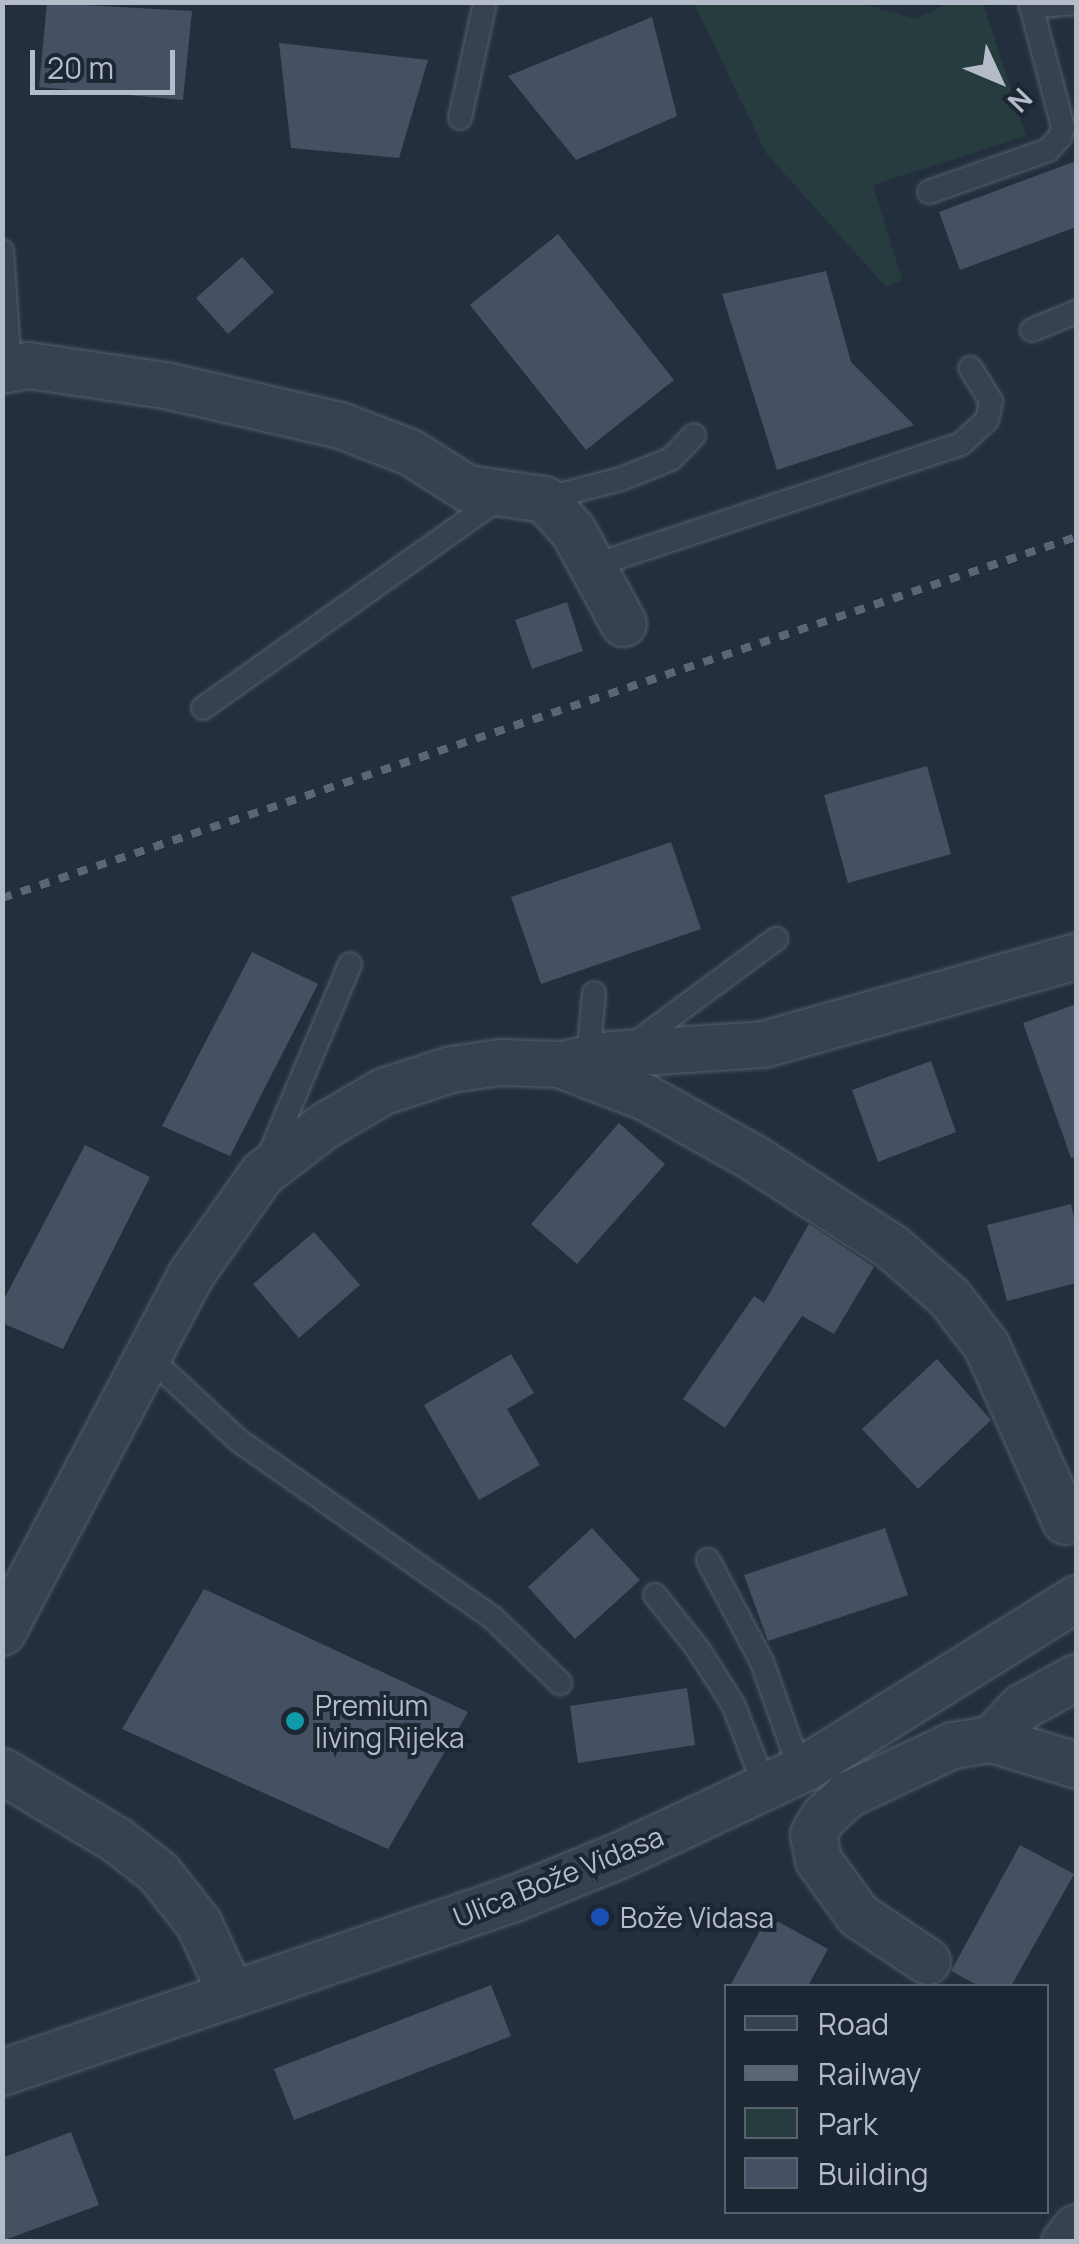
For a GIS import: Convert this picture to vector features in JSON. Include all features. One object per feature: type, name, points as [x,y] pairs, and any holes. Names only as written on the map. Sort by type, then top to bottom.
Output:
[{"type":"street","points":[[6,370],[28,366],[165,385],[340,426],[410,452],[466,488],[522,497],[573,531],[624,623]]},
{"type":"street","points":[[2,1632],[190,1275],[262,1173],[326,1125],[383,1091],[451,1069],[500,1062],[763,1044],[1076,956]]},
{"type":"street","points":[[589,1058],[644,1097],[754,1158],[892,1246],[949,1296],[986,1345],[1065,1521]]},
{"type":"street","name":"Ulica Bože Vidasa","points":[[2,2072],[514,1898],[619,1856],[783,1778],[1076,1598]]},
{"type":"street","points":[[991,1739],[1021,1707],[1076,1677]]},
{"type":"street","points":[[927,1961],[858,1915],[818,1860],[813,1834],[823,1817],[848,1794],[952,1745],[991,1739],[1076,1764]]},
{"type":"street","points":[[2,1771],[117,1840],[158,1872],[200,1924],[230,1994]]},
{"type":"street","points":[[1064,2242],[1076,2227]]},
{"type":"lane","points":[[460,118],[485,2]]},
{"type":"lane","points":[[929,192],[1048,150],[1060,137],[1064,127],[1030,5],[1076,3]]},
{"type":"lane","points":[[2,251],[6,370]]},
{"type":"lane","points":[[1032,330],[1076,312]]},
{"type":"lane","points":[[592,566],[961,444],[987,420],[991,401],[970,368]]},
{"type":"lane","points":[[202,708],[522,497],[621,478],[671,459],[694,436]]},
{"type":"lane","points":[[589,1058],[776,939]]},
{"type":"lane","points":[[262,1173],[350,964]]},
{"type":"lane","points":[[589,1058],[594,993]]},
{"type":"lane","points":[[147,1355],[238,1440],[492,1617],[560,1683]]},
{"type":"lane","points":[[708,1560],[762,1662],[783,1778]]},
{"type":"lane","points":[[655,1595],[698,1649],[783,1778]]},
{"type":"green space","points":[[694,3],[858,3],[915,19],[950,3],[983,3],[1026,136],[873,185],[902,280],[886,287],[766,153]]},
{"type":"building","points":[[47,3],[192,11],[183,100],[39,87]]},
{"type":"building","points":[[652,17],[677,116],[576,160],[508,76]]},
{"type":"building","points":[[279,43],[428,60],[399,158],[291,148]]},
{"type":"building","points":[[1076,161],[1076,227],[960,270],[939,212]]},
{"type":"building","points":[[558,234],[674,380],[586,450],[470,305]]},
{"type":"building","points":[[242,257],[274,292],[228,334],[196,298]]},
{"type":"building","points":[[826,271],[851,362],[914,425],[777,470],[722,294]]},
{"type":"building","points":[[567,602],[583,651],[532,669],[515,620]]},
{"type":"building","points":[[927,766],[951,854],[848,883],[824,795]]},
{"type":"building","points":[[671,842],[701,929],[541,984],[511,897]]},
{"type":"building","points":[[252,952],[318,984],[230,1156],[162,1126]]},
{"type":"building","points":[[1076,1004],[1076,1157],[1071,1158],[1023,1023]]},
{"type":"building","points":[[931,1061],[956,1132],[878,1162],[852,1090]]},
{"type":"building","points":[[619,1123],[665,1164],[577,1264],[531,1224]]},
{"type":"building","points":[[85,1145],[150,1177],[63,1349],[2,1323],[2,1303]]},
{"type":"building","points":[[1071,1204],[1076,1227],[1076,1283],[1007,1301],[987,1225]]},
{"type":"building","points":[[809,1224],[874,1267],[834,1334],[802,1316],[725,1428],[683,1399],[754,1296],[764,1303]]},
{"type":"building","points":[[314,1232],[360,1285],[299,1338],[253,1284]]},
{"type":"building","points":[[511,1354],[534,1393],[507,1409],[540,1465],[479,1500],[424,1405]]},
{"type":"building","points":[[937,1359],[991,1420],[918,1489],[862,1429]]},
{"type":"building","points":[[592,1528],[640,1580],[575,1639],[528,1587]]},
{"type":"building","points":[[885,1528],[908,1595],[768,1641],[744,1575]]},
{"type":"building","name":"Premium living Rijeka","points":[[204,1589],[468,1712],[388,1849],[122,1729]]},
{"type":"building","points":[[687,1688],[695,1745],[578,1763],[570,1706]]},
{"type":"building","points":[[1020,1845],[1074,1874],[1012,1984],[975,1984],[951,1971]]},
{"type":"building","points":[[768,1916],[828,1949],[809,1984],[731,1984]]},
{"type":"building","points":[[491,1985],[511,2036],[294,2120],[274,2069]]},
{"type":"building","points":[[71,2132],[99,2205],[2,2241],[2,2158]]},
{"type":"railway","points":[[2,898],[1076,537]]},
{"type":"place","name":"Premium living Rijeka","points":[[295,1721]]},
{"type":"place","name":"Bože Vidasa","points":[[600,1917]]}]
